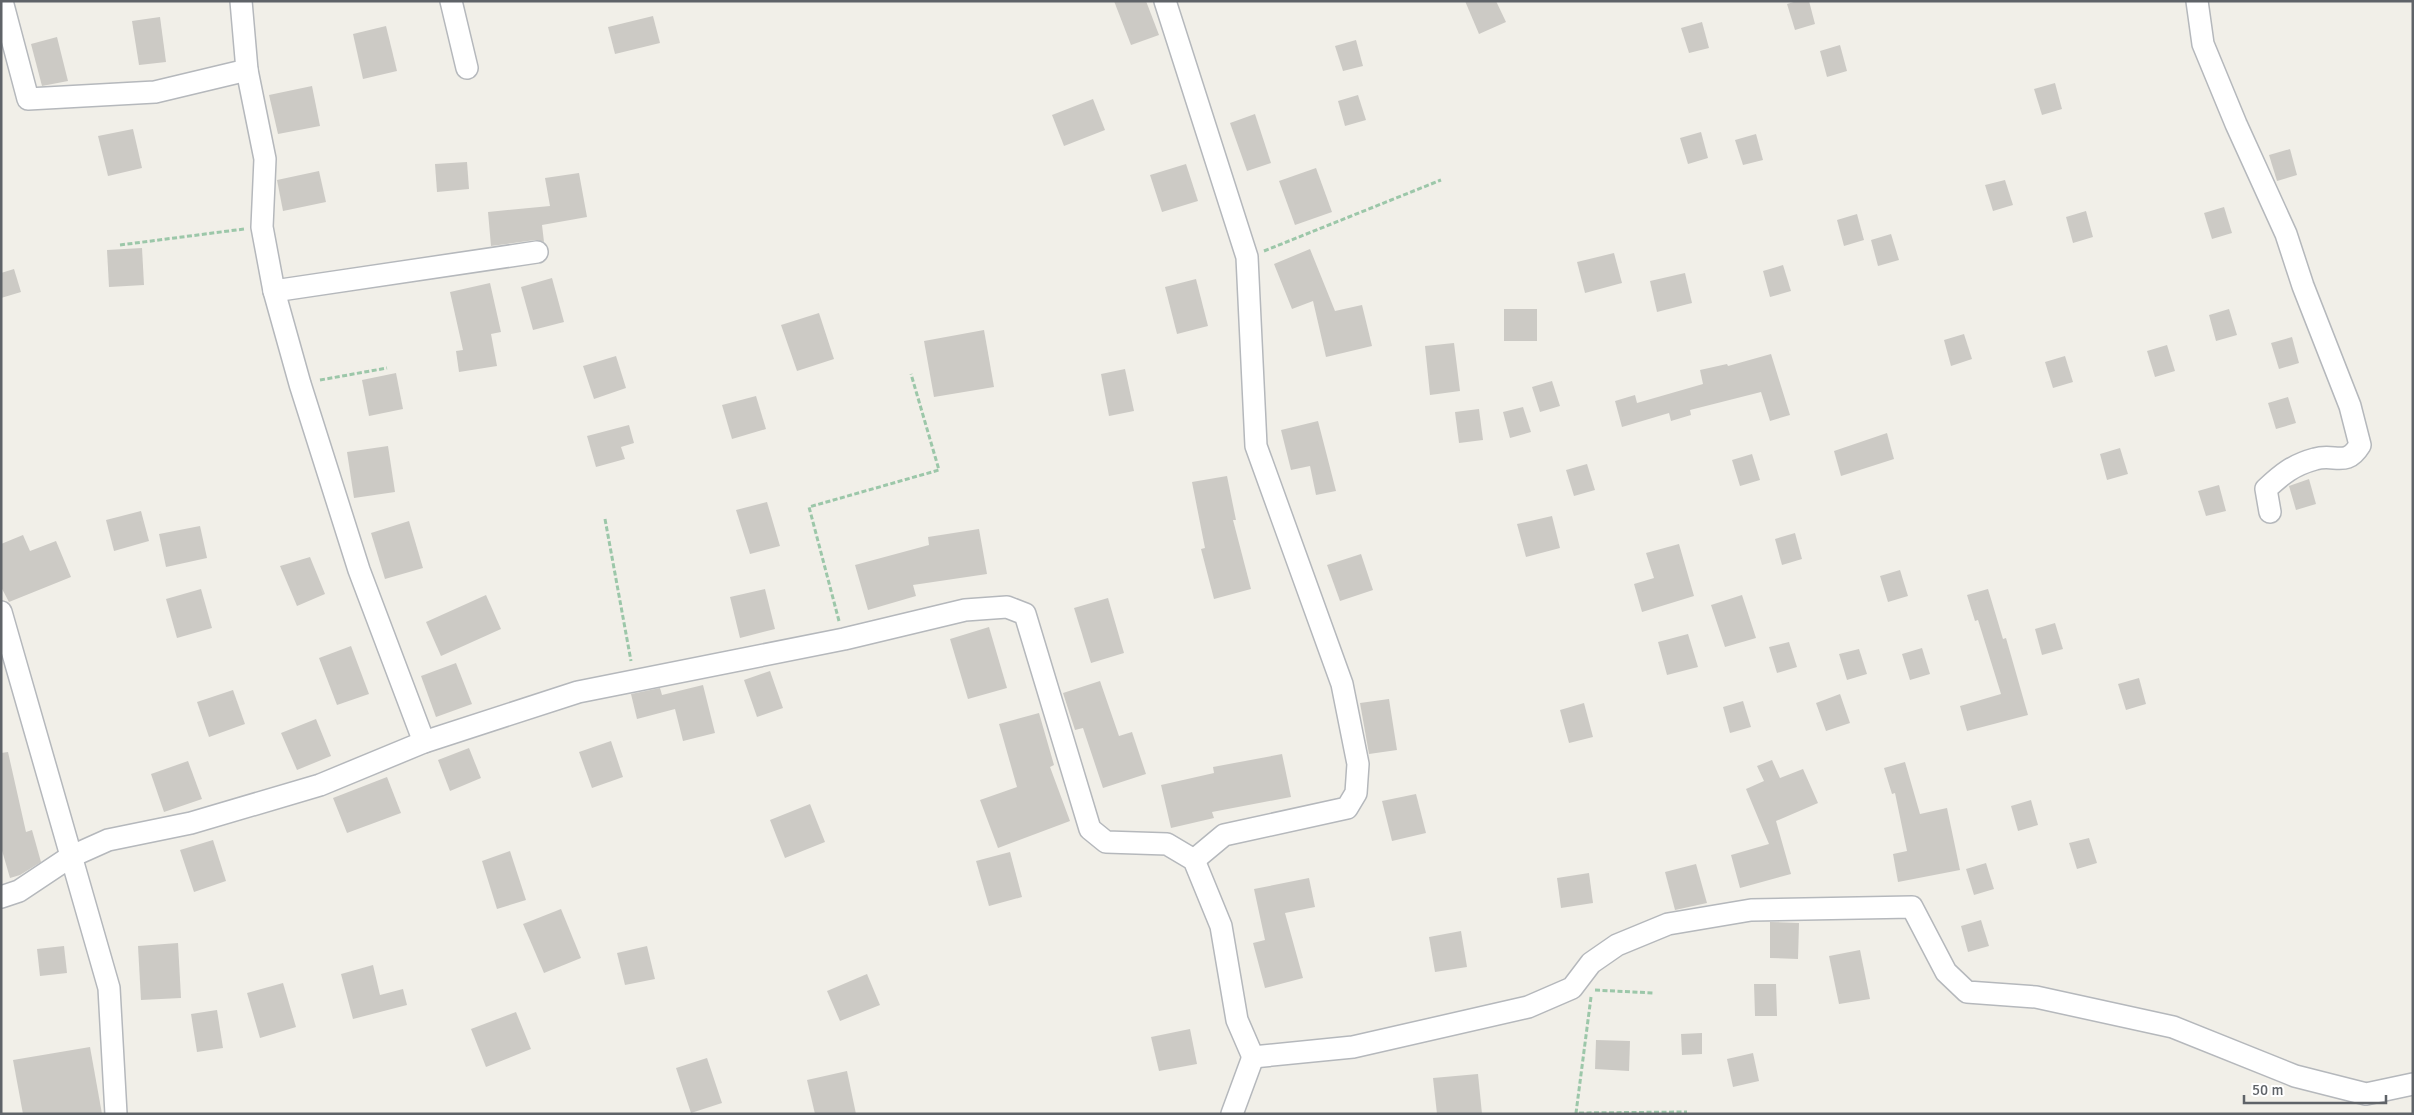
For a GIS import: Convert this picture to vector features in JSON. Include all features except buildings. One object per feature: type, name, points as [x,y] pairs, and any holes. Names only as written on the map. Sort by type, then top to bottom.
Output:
[{"type":"street","points":[[2,1],[28,99],[155,92],[247,70]]},
{"type":"street","points":[[241,1],[247,70],[265,159],[262,227],[274,291],[300,384],[359,570],[424,742]]},
{"type":"street","points":[[451,1],[467,68]]},
{"type":"street","points":[[1165,1],[1247,258],[1256,446],[1342,684],[1358,764],[1356,793],[1347,808],[1224,835],[1194,860]]},
{"type":"street","points":[[2196,1],[2203,44],[2236,124],[2286,234],[2303,286],[2350,406],[2360,445],[2354,455],[2340,460],[2318,458],[2287,469],[2266,489],[2270,512]]},
{"type":"street","points":[[274,291],[536,252]]},
{"type":"street","points":[[1,897],[19,891],[70,857],[108,840],[191,824],[320,785],[424,742],[578,692],[844,639],[965,610],[1007,607],[1025,614],[1090,829],[1106,842],[1167,844],[1194,860],[1221,926],[1237,1020],[1253,1057],[1232,1114]]},
{"type":"street","points":[[1,612],[109,988],[116,1114]]},
{"type":"street","points":[[1253,1057],[1352,1047],[1528,1007],[1572,988],[1590,963],[1617,945],[1668,924],[1751,910],[1912,908],[1946,972],[1967,992],[2036,997],[2173,1028],[2295,1076],[2366,1094],[2413,1084]]},
{"type":"path","points":[[1247,258],[1442,180]]},
{"type":"path","points":[[120,245],[262,227]]},
{"type":"path","points":[[300,384],[387,368]]},
{"type":"path","points":[[844,639],[809,507],[938,470],[911,374]]},
{"type":"path","points":[[605,519],[635,681]]},
{"type":"path","points":[[1654,993],[1592,989],[1576,1113],[1687,1112]]}]
